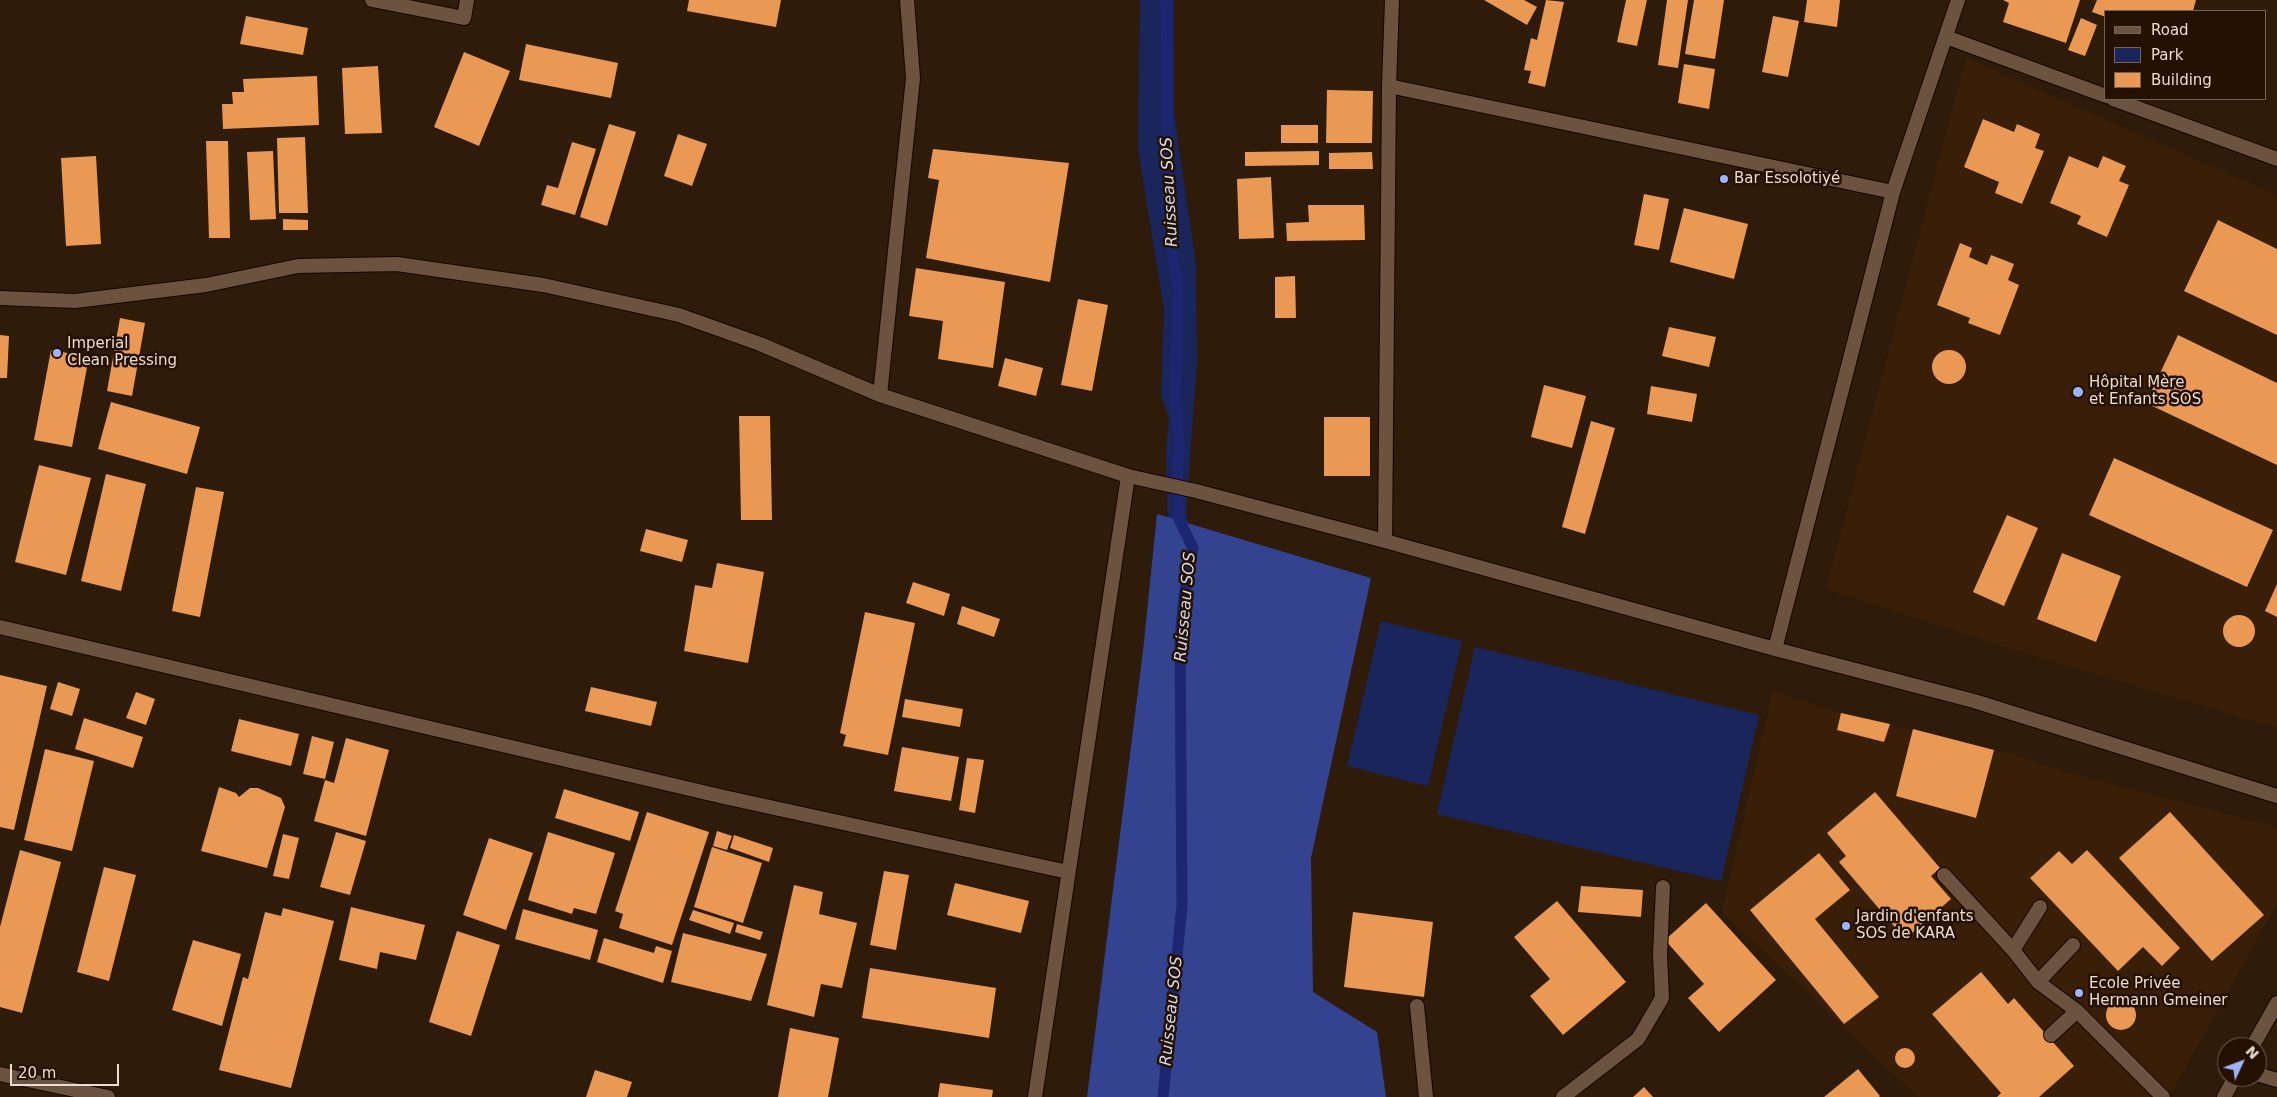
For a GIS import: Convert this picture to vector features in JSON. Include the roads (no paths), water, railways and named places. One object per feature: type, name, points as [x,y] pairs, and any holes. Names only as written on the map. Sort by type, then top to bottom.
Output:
[{"type":"street","points":[[372,0],[464,18],[467,0]]},
{"type":"street","points":[[880,396],[913,78],[907,0]]},
{"type":"street","points":[[1385,540],[1389,86],[1392,0]]},
{"type":"street","points":[[1775,649],[1893,192],[1958,0]]},
{"type":"street","points":[[1946,37],[2104,95]]},
{"type":"street","points":[[1389,86],[1893,192]]},
{"type":"street","points":[[2116,100],[2277,159]]},
{"type":"street","points":[[0,298],[75,301],[206,285],[298,266],[397,264],[543,285],[679,315],[760,344],[880,396],[1128,476],[1196,491],[1385,540],[1775,649],[1974,701],[2277,796]]},
{"type":"street","points":[[1035,1097],[1128,476]]},
{"type":"street","points":[[0,628],[724,796],[1068,872]]},
{"type":"street","points":[[1944,875],[2013,950],[2038,982],[2077,1011],[2163,1097]]},
{"type":"street","points":[[1562,1097],[1638,1039],[1662,998],[1660,954],[1664,887]]},
{"type":"street","points":[[2013,950],[2040,907]]},
{"type":"street","points":[[2038,982],[2073,945]]},
{"type":"street","points":[[2258,1037],[2277,1003]]},
{"type":"street","points":[[1417,1006],[1426,1097]]},
{"type":"street","points":[[2052,1035],[2077,1011]]},
{"type":"street","points":[[0,1074],[108,1097]]},
{"type":"waterway","name":"Ruisseau SOS","points":[[1163,1097],[1182,905],[1180,640],[1184,596],[1193,548],[1179,519],[1177,463],[1180,449],[1175,400],[1178,287],[1168,225],[1166,0]]},
{"type":"place","name":"Bar Essolotiyé","points":[[1724,179]]},
{"type":"place","name":"Imperial Clean Pressing","points":[[57,353]]},
{"type":"place","name":"Hôpital Mère et Enfants SOS","points":[[2078,392]]},
{"type":"place","name":"Jardin d'enfants SOS de KARA","points":[[1846,926]]},
{"type":"place","name":"Ecole Privée Hermann Gmeiner","points":[[2079,993]]}]
